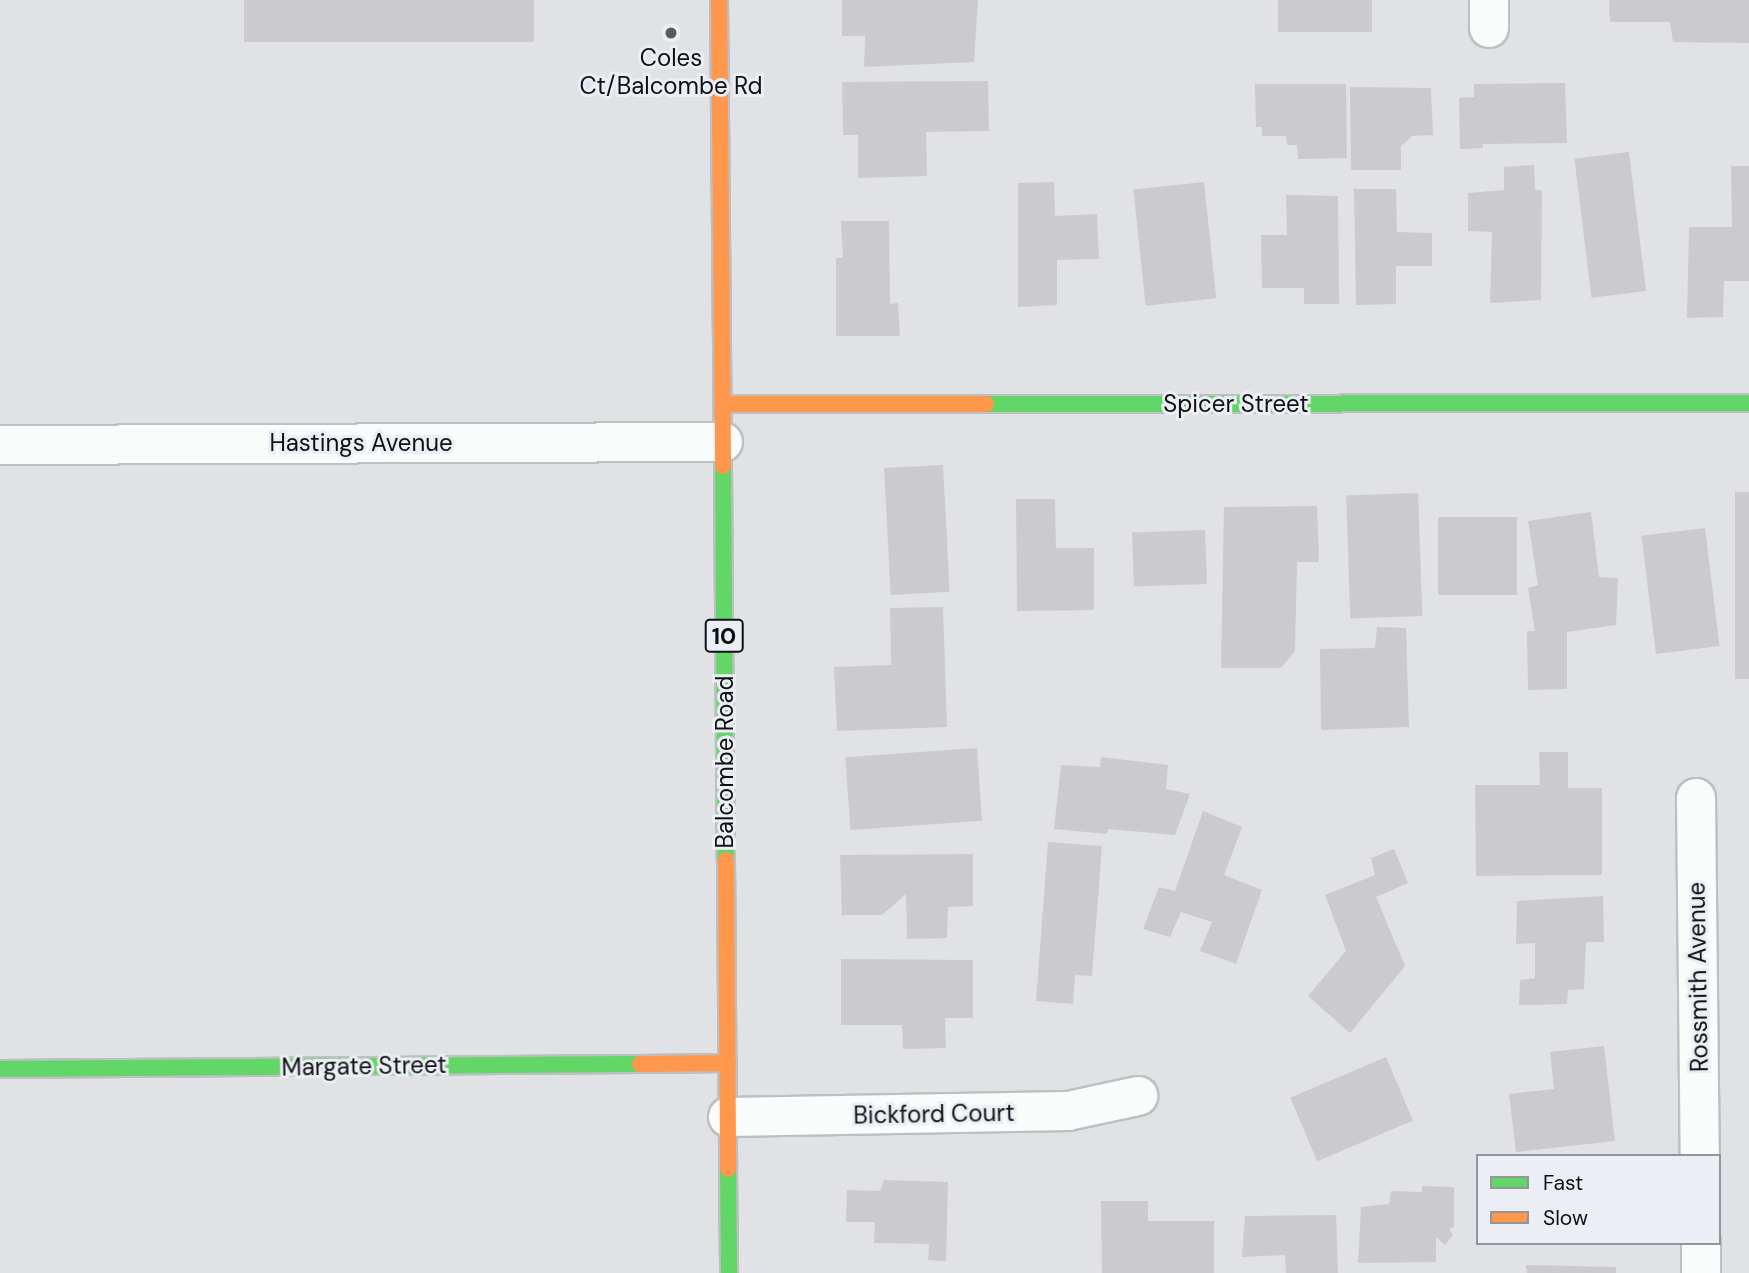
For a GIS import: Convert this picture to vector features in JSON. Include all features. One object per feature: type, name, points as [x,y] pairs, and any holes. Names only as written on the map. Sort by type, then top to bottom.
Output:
[{"type":"street","name":"Balcombe Road","points":[[719,0],[729,1273]]},
{"type":"street","name":"Spicer Street","points":[[723,404],[1749,402]]},
{"type":"street","name":"Hastings Avenue","points":[[0,445],[723,443]]},
{"type":"street","name":"Rossmith Avenue","points":[[1696,798],[1700,1154]]},
{"type":"street","name":"Margate Street","points":[[0,1069],[727,1063]]},
{"type":"street","name":"Bickford Court","points":[[728,1118],[1068,1111],[1138,1096]]},
{"type":"street","points":[[1701,1245],[1701,1273]]},
{"type":"building","points":[[244,0],[534,0],[534,42],[244,42]]},
{"type":"building","points":[[842,0],[978,0],[974,62],[864,67],[865,36],[842,36]]},
{"type":"building","points":[[1278,0],[1372,0],[1372,32],[1278,32]]},
{"type":"building","points":[[1609,0],[1749,0],[1749,43],[1673,42],[1670,22],[1610,22]]},
{"type":"building","points":[[988,81],[989,131],[926,132],[927,176],[858,178],[858,135],[843,135],[842,82]]},
{"type":"building","points":[[1565,83],[1567,143],[1483,144],[1483,148],[1460,149],[1459,98],[1474,97],[1474,84]]},
{"type":"building","points":[[1255,84],[1346,84],[1347,158],[1298,159],[1297,145],[1287,145],[1286,136],[1262,136],[1262,127],[1256,127]]},
{"type":"building","points":[[1350,87],[1431,88],[1433,135],[1412,136],[1401,146],[1401,170],[1351,170]]},
{"type":"building","points":[[1629,152],[1646,291],[1591,298],[1574,159]]},
{"type":"building","points":[[1534,165],[1535,190],[1542,190],[1541,300],[1490,303],[1492,232],[1468,231],[1468,193],[1504,190],[1504,167]]},
{"type":"building","points":[[1731,166],[1749,166],[1749,281],[1724,281],[1723,317],[1687,318],[1689,227],[1732,227]]},
{"type":"building","points":[[1054,182],[1055,216],[1097,214],[1099,259],[1057,260],[1057,305],[1018,307],[1018,183]]},
{"type":"building","points":[[1204,182],[1216,298],[1146,306],[1133,189]]},
{"type":"building","points":[[1354,189],[1396,189],[1397,232],[1432,233],[1432,266],[1396,266],[1396,304],[1356,305]]},
{"type":"building","points":[[1286,195],[1338,196],[1339,304],[1304,304],[1304,288],[1262,288],[1261,235],[1287,235]]},
{"type":"building","points":[[841,221],[889,221],[890,304],[898,303],[900,336],[836,336],[836,258],[843,258]]},
{"type":"building","points":[[943,465],[950,592],[891,595],[884,468]]},
{"type":"building","points":[[1735,492],[1749,492],[1749,679],[1735,679]]},
{"type":"building","points":[[1418,493],[1422,616],[1350,618],[1346,496]]},
{"type":"building","points":[[1016,499],[1055,499],[1056,548],[1094,548],[1094,610],[1017,611]]},
{"type":"building","points":[[1317,506],[1319,562],[1297,562],[1295,651],[1281,668],[1221,668],[1224,507]]},
{"type":"building","points":[[1591,512],[1599,577],[1618,578],[1616,625],[1567,632],[1567,689],[1528,690],[1527,631],[1535,631],[1528,588],[1538,585],[1528,521]]},
{"type":"building","points":[[1438,517],[1517,517],[1517,595],[1438,595]]},
{"type":"building","points":[[1705,528],[1720,646],[1656,654],[1641,536]]},
{"type":"building","points":[[1205,530],[1207,584],[1134,587],[1132,533]]},
{"type":"building","points":[[943,607],[947,727],[837,731],[834,667],[891,665],[890,608]]},
{"type":"building","points":[[1377,627],[1406,628],[1409,727],[1321,730],[1320,649],[1375,648]]},
{"type":"building","points":[[977,748],[982,821],[850,830],[845,757]]},
{"type":"building","points":[[1539,752],[1568,752],[1568,788],[1602,788],[1602,875],[1476,876],[1475,785],[1540,785]]},
{"type":"building","points":[[1101,757],[1168,765],[1166,789],[1190,794],[1175,835],[1108,829],[1107,834],[1054,829],[1061,765],[1100,767]]},
{"type":"building","points":[[1203,811],[1242,827],[1224,875],[1262,890],[1236,964],[1200,951],[1212,922],[1181,912],[1170,937],[1143,929],[1159,887],[1175,891]]},
{"type":"building","points":[[1048,842],[1102,846],[1092,976],[1075,975],[1073,1004],[1036,1001]]},
{"type":"building","points":[[1394,849],[1408,883],[1376,897],[1405,966],[1350,1033],[1308,996],[1346,951],[1325,895],[1375,875],[1371,858]]},
{"type":"building","points":[[973,854],[973,906],[948,907],[947,938],[907,939],[906,894],[882,915],[842,915],[840,855]]},
{"type":"building","points":[[1603,896],[1604,942],[1586,942],[1584,989],[1568,990],[1567,1004],[1519,1005],[1520,980],[1535,978],[1535,943],[1516,944],[1517,901]]},
{"type":"building","points":[[841,959],[973,960],[973,1018],[945,1018],[946,1048],[903,1049],[902,1025],[841,1025]]},
{"type":"building","points":[[1604,1046],[1615,1141],[1516,1152],[1509,1094],[1554,1089],[1550,1052]]},
{"type":"building","points":[[1386,1057],[1413,1121],[1317,1161],[1290,1098]]},
{"type":"building","points":[[884,1180],[948,1182],[946,1261],[928,1260],[929,1244],[874,1243],[875,1222],[846,1222],[847,1190],[880,1191]]},
{"type":"building","points":[[1422,1186],[1454,1187],[1454,1227],[1449,1229],[1453,1235],[1445,1245],[1436,1237],[1436,1262],[1358,1263],[1361,1207],[1389,1204],[1391,1191],[1422,1192]]},
{"type":"building","points":[[1101,1201],[1148,1201],[1148,1221],[1214,1221],[1214,1273],[1102,1273]]},
{"type":"building","points":[[1336,1215],[1338,1273],[1286,1273],[1285,1255],[1242,1257],[1245,1216]]},
{"type":"building","points":[[1526,1265],[1616,1267],[1616,1273],[1527,1273]]},
{"type":"traffic: fast","points":[[986,404],[1749,403]]},
{"type":"traffic: fast","points":[[723,466],[726,860]]},
{"type":"traffic: fast","points":[[0,1069],[640,1064]]},
{"type":"traffic: fast","points":[[728,1169],[729,1273]]},
{"type":"traffic: slow","points":[[719,0],[723,466]]},
{"type":"traffic: slow","points":[[723,404],[986,404]]},
{"type":"traffic: slow","points":[[726,860],[728,1169]]},
{"type":"traffic: slow","points":[[640,1064],[728,1063]]},
{"type":"place","name":"Coles Ct/Balcombe Rd","points":[[671,33]]}]
